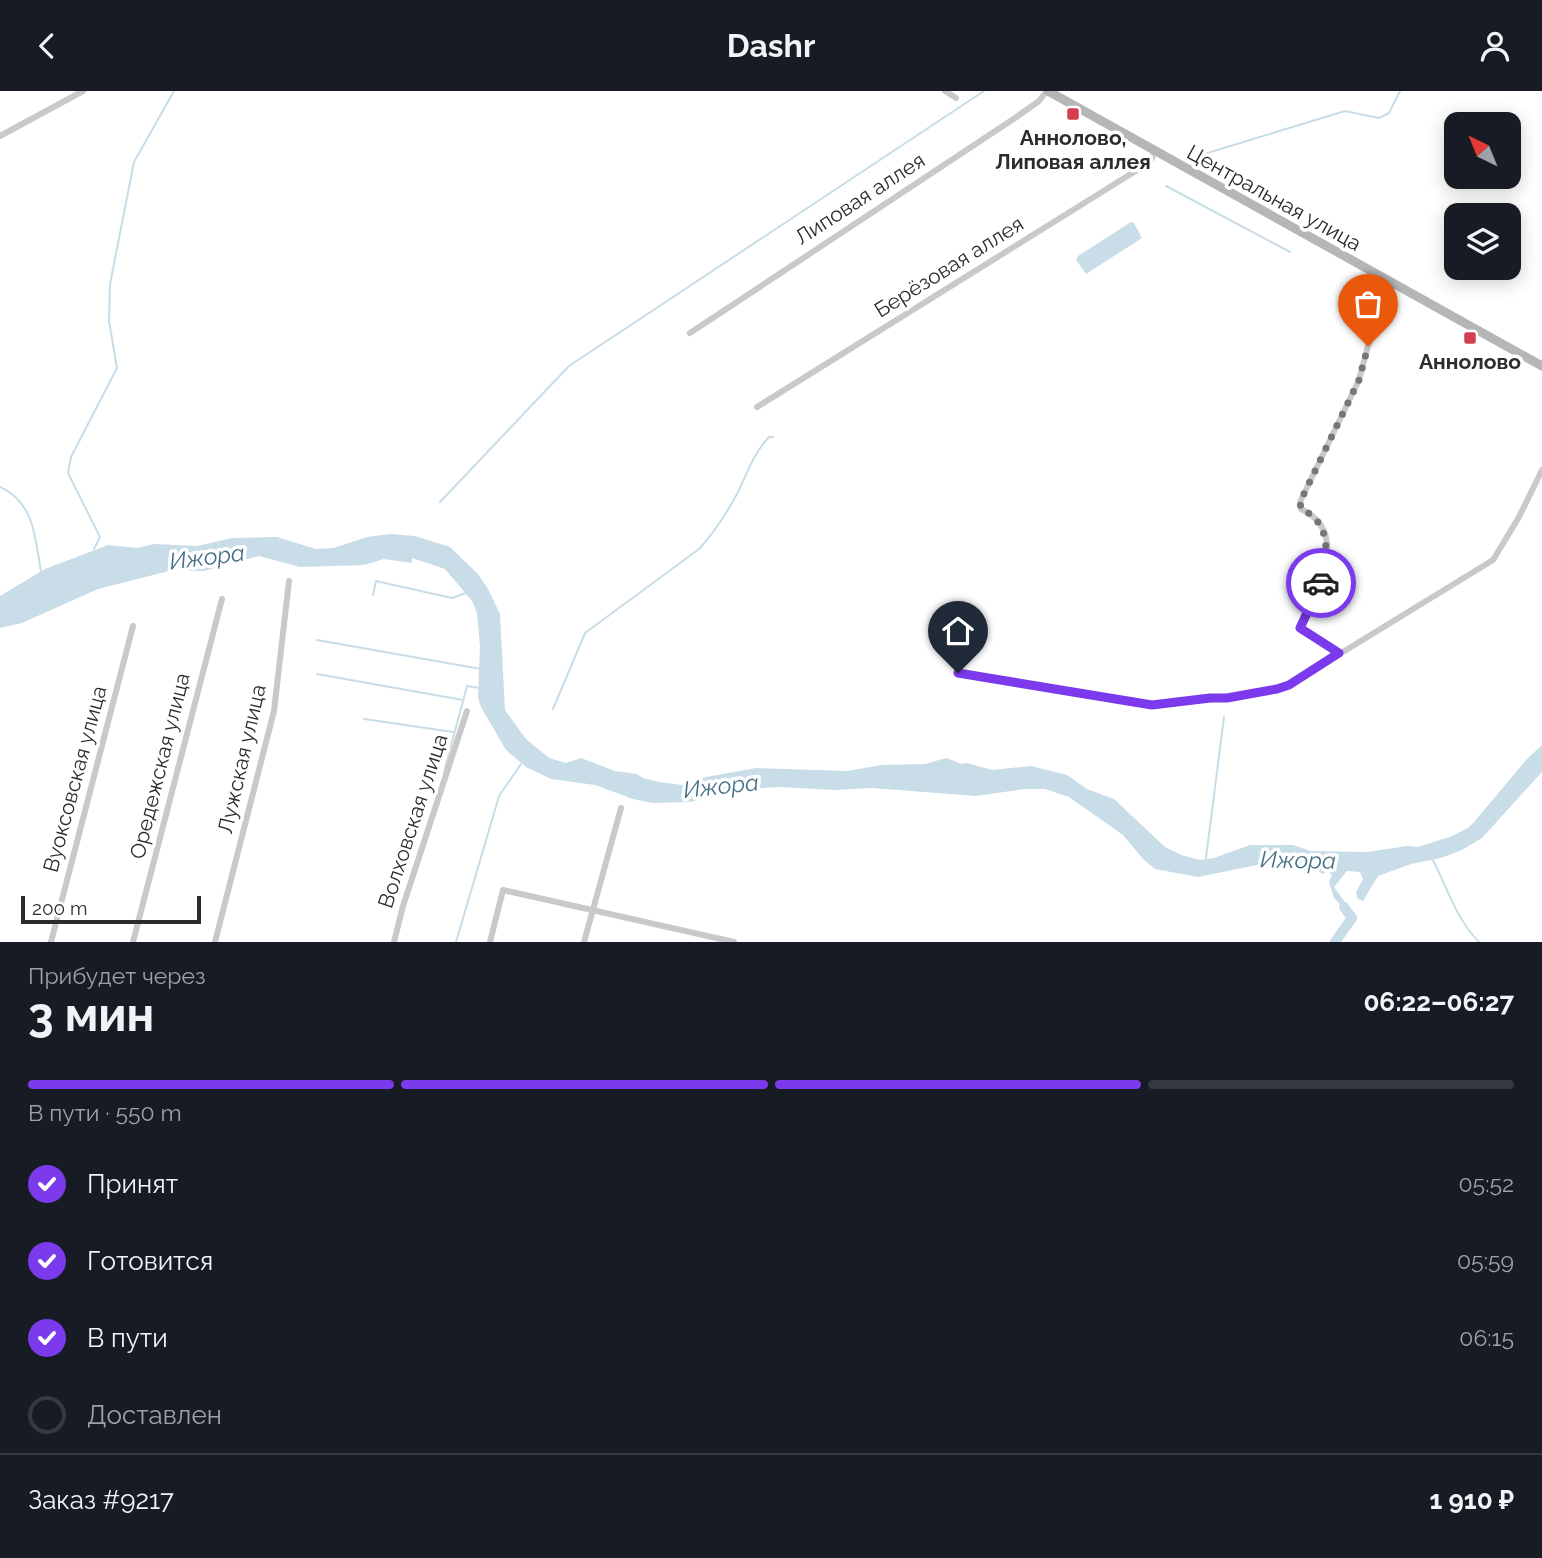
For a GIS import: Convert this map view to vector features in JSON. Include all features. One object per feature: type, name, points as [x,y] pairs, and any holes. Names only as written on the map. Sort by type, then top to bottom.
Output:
[{"type":"main road","name":"Центральная улица","points":[[1047,91],[1542,366]]},
{"type":"street","points":[[0,136],[83,91]]},
{"type":"street","points":[[945,91],[956,97]]},
{"type":"street","name":"Липовая аллея","points":[[690,333],[1015,118],[1039,101],[1047,91]]},
{"type":"street","name":"Берёзовая аллея","points":[[757,407],[1150,162],[1155,151]]},
{"type":"street","points":[[1339,653],[1300,628],[1320,584],[1327,549],[1320,523],[1310,513],[1301,509],[1300,502],[1359,380],[1368,346],[1393,284]]},
{"type":"street","points":[[958,673],[1152,705],[1227,698],[1289,685],[1493,560],[1519,517],[1542,470]]},
{"type":"street","name":"Лужская улица","points":[[215,942],[274,711],[289,581]]},
{"type":"street","name":"Оредежская улица","points":[[133,942],[222,599]]},
{"type":"street","name":"Вуоксовская улица","points":[[51,942],[133,626]]},
{"type":"street","name":"Волховская улица","points":[[394,942],[402,906],[467,711]]},
{"type":"street","points":[[584,942],[621,808]]},
{"type":"street","points":[[490,942],[503,890],[733,942]]},
{"type":"water","points":[[1131,222],[1142,238],[1086,274],[1076,260],[1078,256]]},
{"type":"water","name":"Ижора","points":[[390,534],[415,536],[450,547],[478,574],[500,614],[505,710],[526,739],[549,758],[566,763],[581,758],[615,771],[682,785],[706,777],[756,768],[847,771],[882,765],[925,764],[946,758],[992,770],[1031,766],[1067,775],[1087,789],[1114,799],[1165,847],[1200,860],[1214,858],[1250,845],[1293,845],[1311,851],[1367,852],[1418,847],[1468,828],[1542,745],[1542,772],[1482,838],[1441,858],[1411,864],[1378,876],[1363,901],[1357,898],[1356,892],[1363,879],[1360,872],[1347,871],[1334,887],[1350,909],[1352,918],[1334,898],[1329,882],[1332,875],[1328,871],[1323,874],[1287,864],[1257,865],[1198,877],[1155,869],[1123,835],[1069,797],[1045,789],[976,796],[872,788],[834,790],[780,787],[746,789],[690,802],[652,803],[595,785],[551,779],[526,767],[506,750],[481,707],[478,698],[480,646],[477,613],[472,601],[445,569],[412,558],[412,563],[384,559],[364,565],[300,567],[259,556],[204,571],[181,568],[98,589],[22,623],[0,628],[0,596],[45,569],[108,545],[137,548],[154,544],[197,546],[232,538],[277,537],[316,549],[333,548],[367,537]]},
{"type":"waterway","points":[[94,549],[100,537],[68,473],[71,457],[117,368],[109,321],[110,284],[134,162],[174,91]]},
{"type":"waterway","points":[[440,502],[569,366],[984,91]]},
{"type":"waterway","points":[[1201,155],[1345,111],[1379,118],[1389,113],[1400,91]]},
{"type":"waterway","points":[[1166,186],[1290,252]]},
{"type":"waterway","points":[[553,709],[585,633],[699,549],[729,509],[759,450],[769,437],[773,437]]},
{"type":"waterway","points":[[0,487],[12,494],[27,512],[35,534],[41,572]]},
{"type":"waterway","points":[[373,595],[376,581],[452,598],[466,593]]},
{"type":"waterway","points":[[317,640],[481,669]]},
{"type":"waterway","points":[[317,674],[463,700]]},
{"type":"waterway","points":[[444,772],[467,686],[480,688]]},
{"type":"waterway","points":[[1206,858],[1224,717]]},
{"type":"waterway","points":[[364,719],[453,732]]},
{"type":"waterway","points":[[456,942],[499,796],[521,764]]},
{"type":"waterway","points":[[1432,858],[1458,913],[1479,942]]},
{"type":"waterway","points":[[1335,942],[1352,918],[1344,907]]},
{"type":"way so far","points":[[1321,583],[1325,569],[1326,539],[1316,518],[1301,509],[1300,502],[1359,380],[1368,346]]},
{"type":"place","name":"Аннолово, Липовая аллея","points":[[1073,114]]},
{"type":"place","name":"Аннолово","points":[[1470,338]]},
{"type":"route","points":[[958,673],[1152,705],[1265,692],[1289,685],[1339,653],[1300,628],[1321,583]]}]
